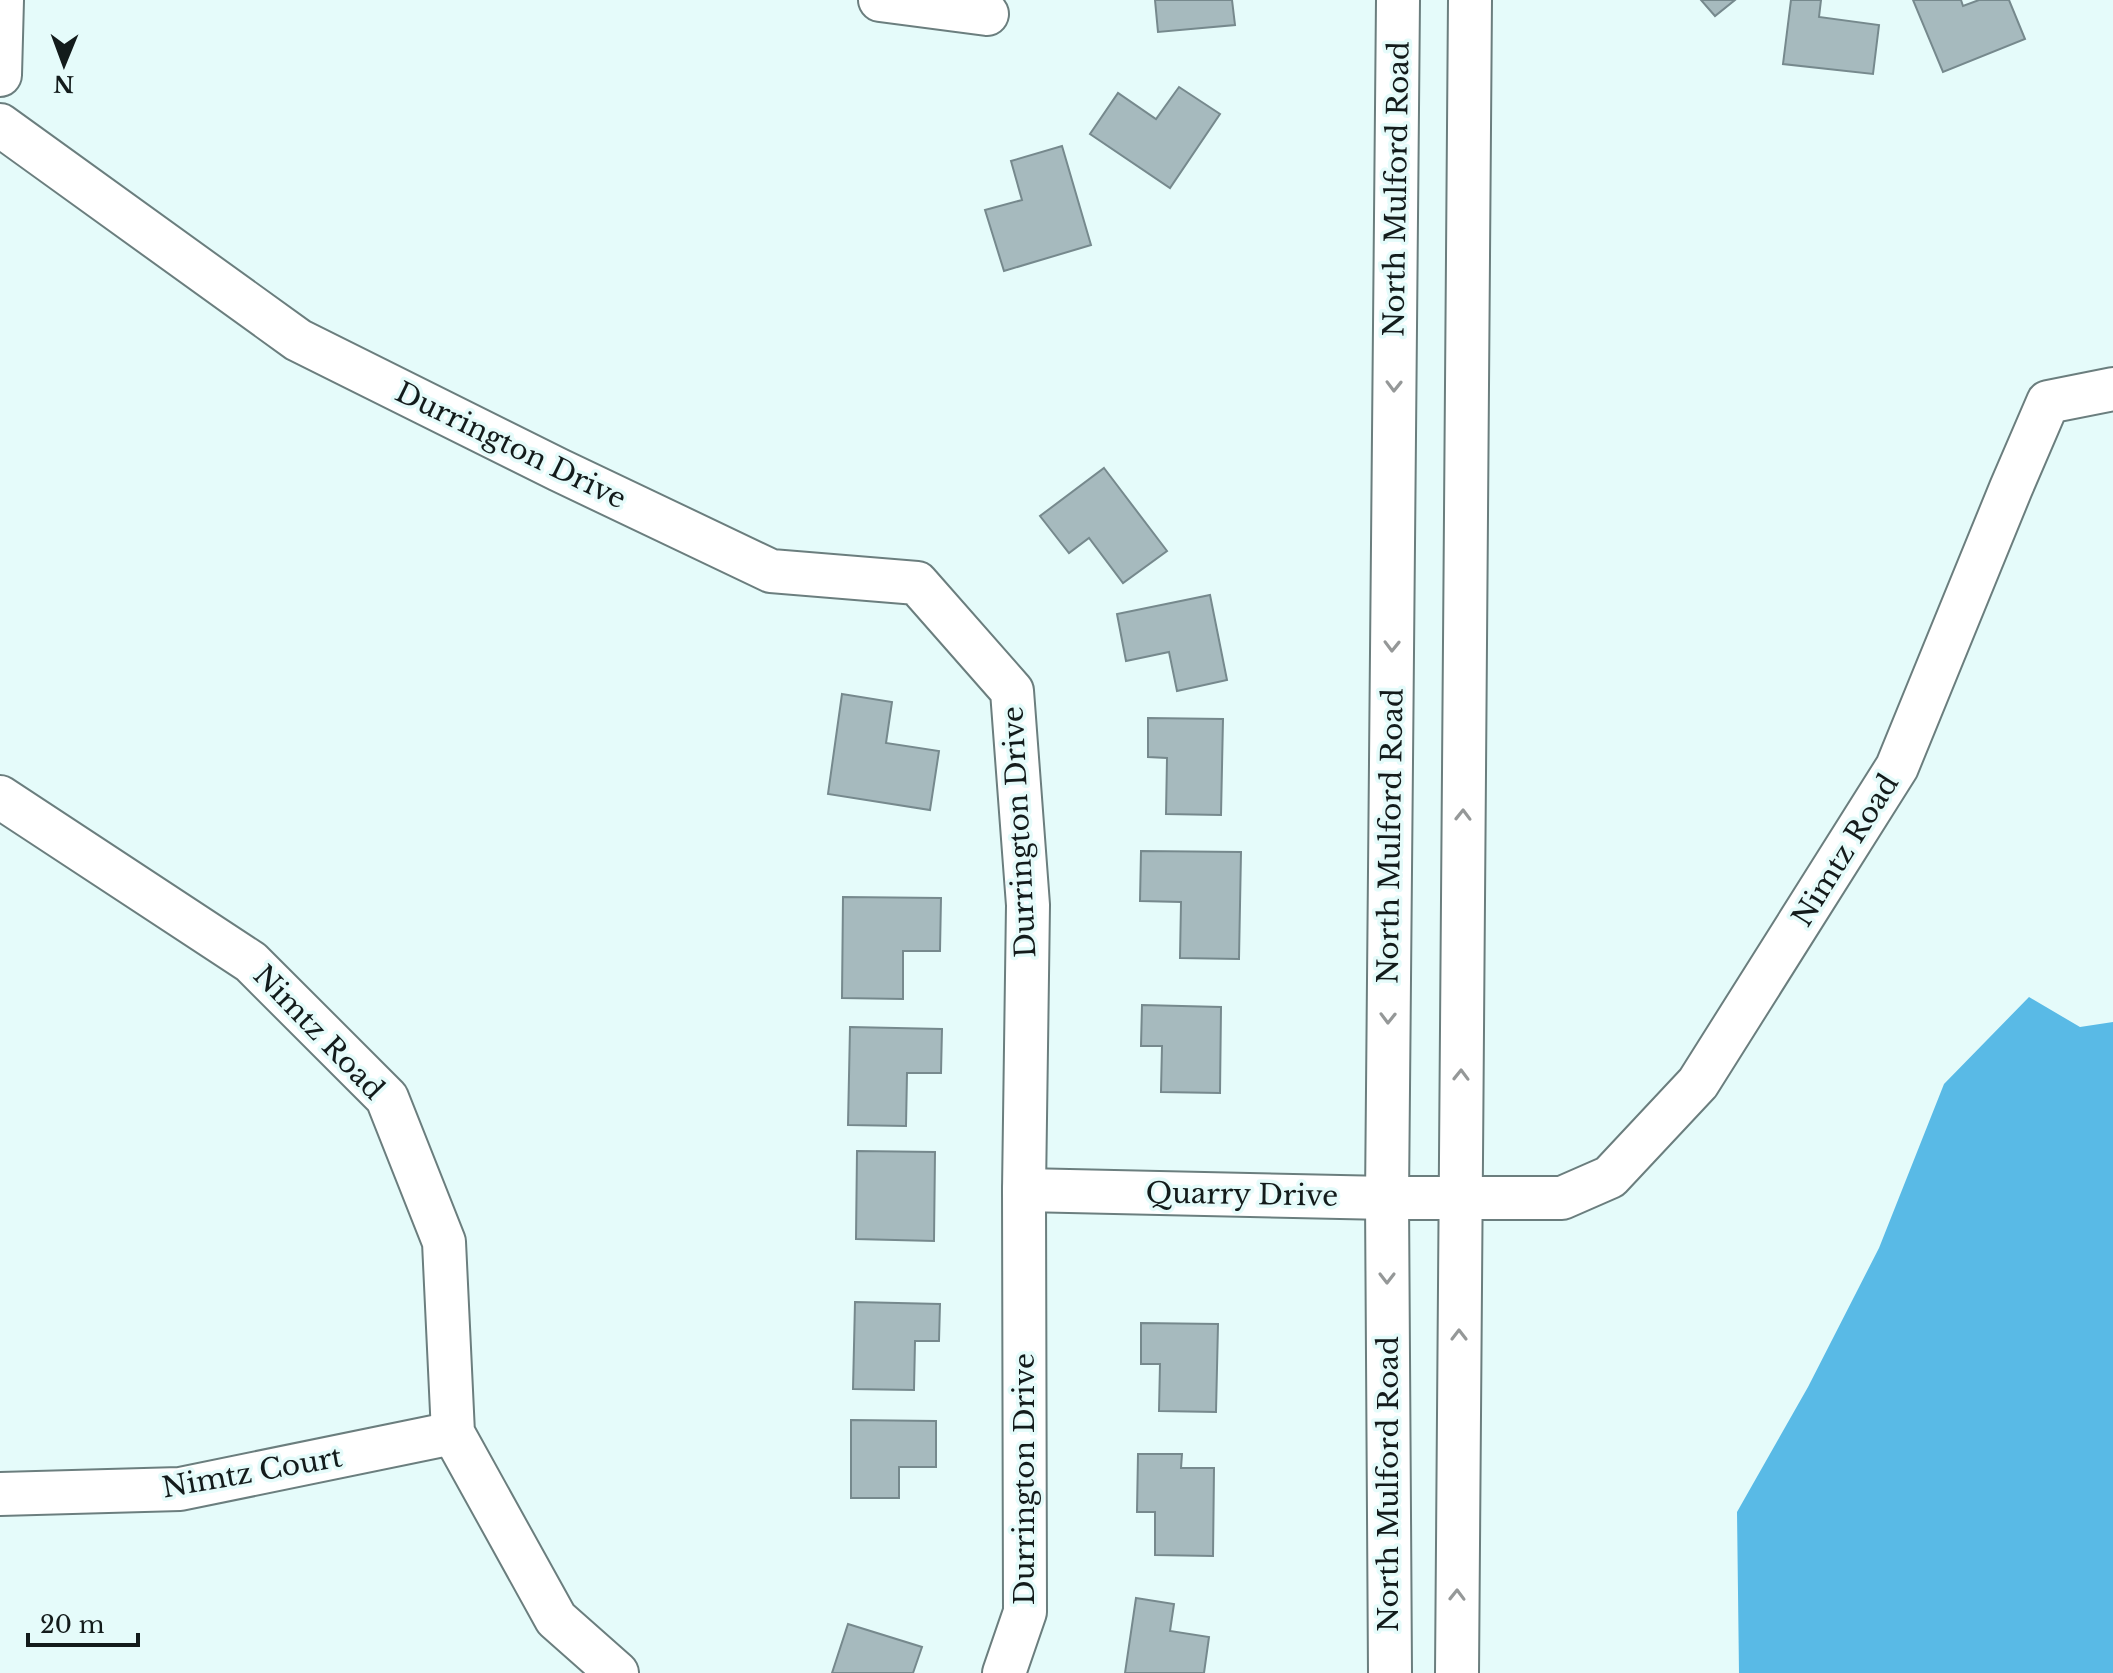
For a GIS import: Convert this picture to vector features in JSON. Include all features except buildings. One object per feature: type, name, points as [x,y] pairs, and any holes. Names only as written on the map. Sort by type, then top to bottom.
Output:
[{"type":"street","points":[[0,75],[2,0]]},
{"type":"street","points":[[880,0],[987,14]]},
{"type":"street","name":"North Mulford Road","points":[[1390,1673],[1387,1198],[1398,0]]},
{"type":"street","points":[[1457,1673],[1470,0]]},
{"type":"street","name":"Durrington Drive","points":[[0,125],[298,340],[771,571],[917,583],[1012,691],[1028,905],[1024,1190],[1025,1612],[1004,1673]]},
{"type":"street","name":"Nimtz Road","points":[[1460,1198],[1562,1198],[1610,1177],[1698,1083],[1897,767],[2048,402],[2113,389]]},
{"type":"street","name":"Nimtz Road","points":[[0,797],[251,962],[387,1098],[444,1242],[453,1433],[556,1619],[617,1673]]},
{"type":"street","name":"Quarry Drive","points":[[1024,1190],[1460,1198]]},
{"type":"street","name":"Nimtz Court","points":[[0,1494],[180,1489],[453,1433]]},
{"type":"water","points":[[2029,997],[2080,1027],[2113,1022],[2113,1673],[1739,1673],[1737,1512],[1808,1387],[1879,1248],[1944,1084]]}]
